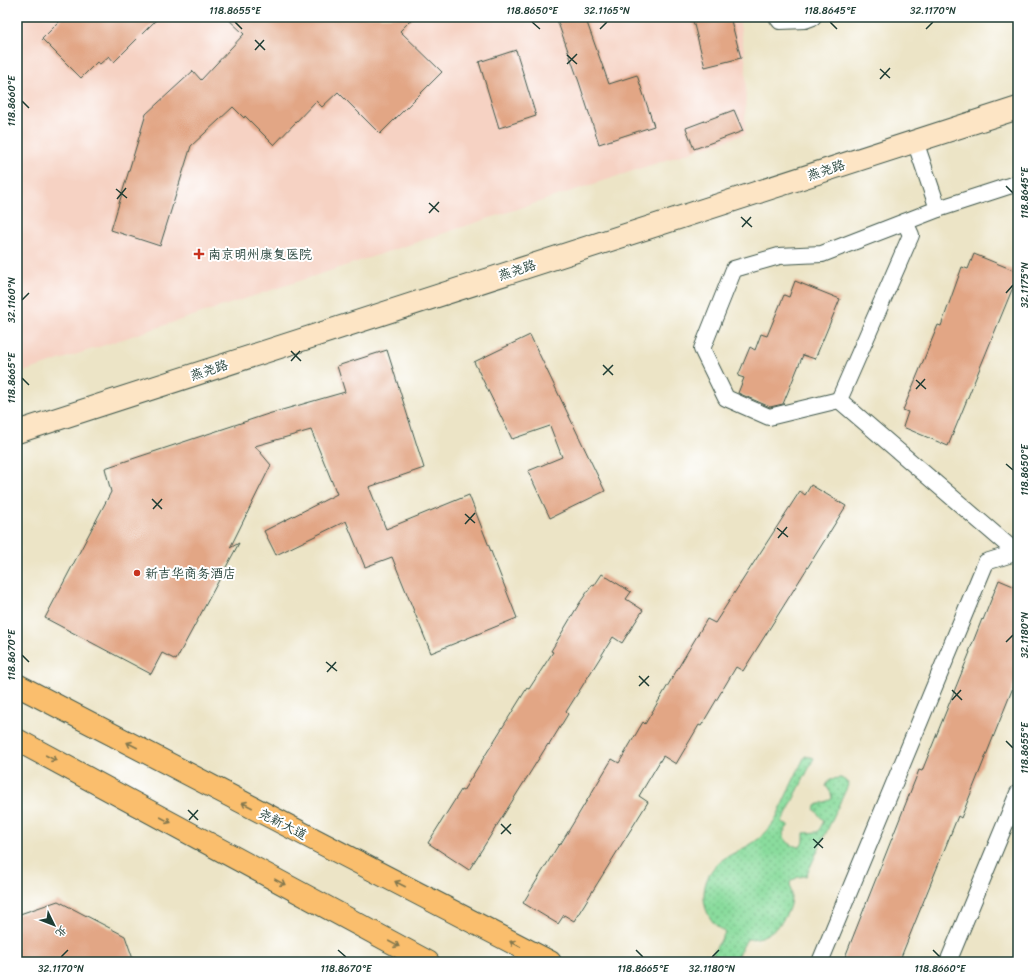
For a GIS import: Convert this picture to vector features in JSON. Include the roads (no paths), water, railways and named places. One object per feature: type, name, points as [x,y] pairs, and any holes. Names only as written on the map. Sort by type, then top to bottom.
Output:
[{"type":"main road","name":"燕尧路","points":[[17,432],[1018,108]]},
{"type":"main road","name":"尧新大道","points":[[17,685],[550,962]]},
{"type":"main road","points":[[17,740],[428,962]]},
{"type":"lane","points":[[777,17],[780,20],[805,20],[813,17]]},
{"type":"lane","points":[[915,141],[938,210]]},
{"type":"lane","points":[[839,400],[769,417],[726,398],[702,349],[734,269],[779,256],[822,254],[938,210],[1018,183]]},
{"type":"lane","points":[[839,400],[912,235],[905,222]]},
{"type":"lane","points":[[839,400],[1017,554]]},
{"type":"lane","points":[[820,962],[986,562],[1017,554]]},
{"type":"lane","points":[[948,962],[1018,792]]},
{"type":"place","name":"南京明州康复医院","points":[[199,254]]},
{"type":"place","name":"新吉华商务酒店","points":[[137,573]]}]
